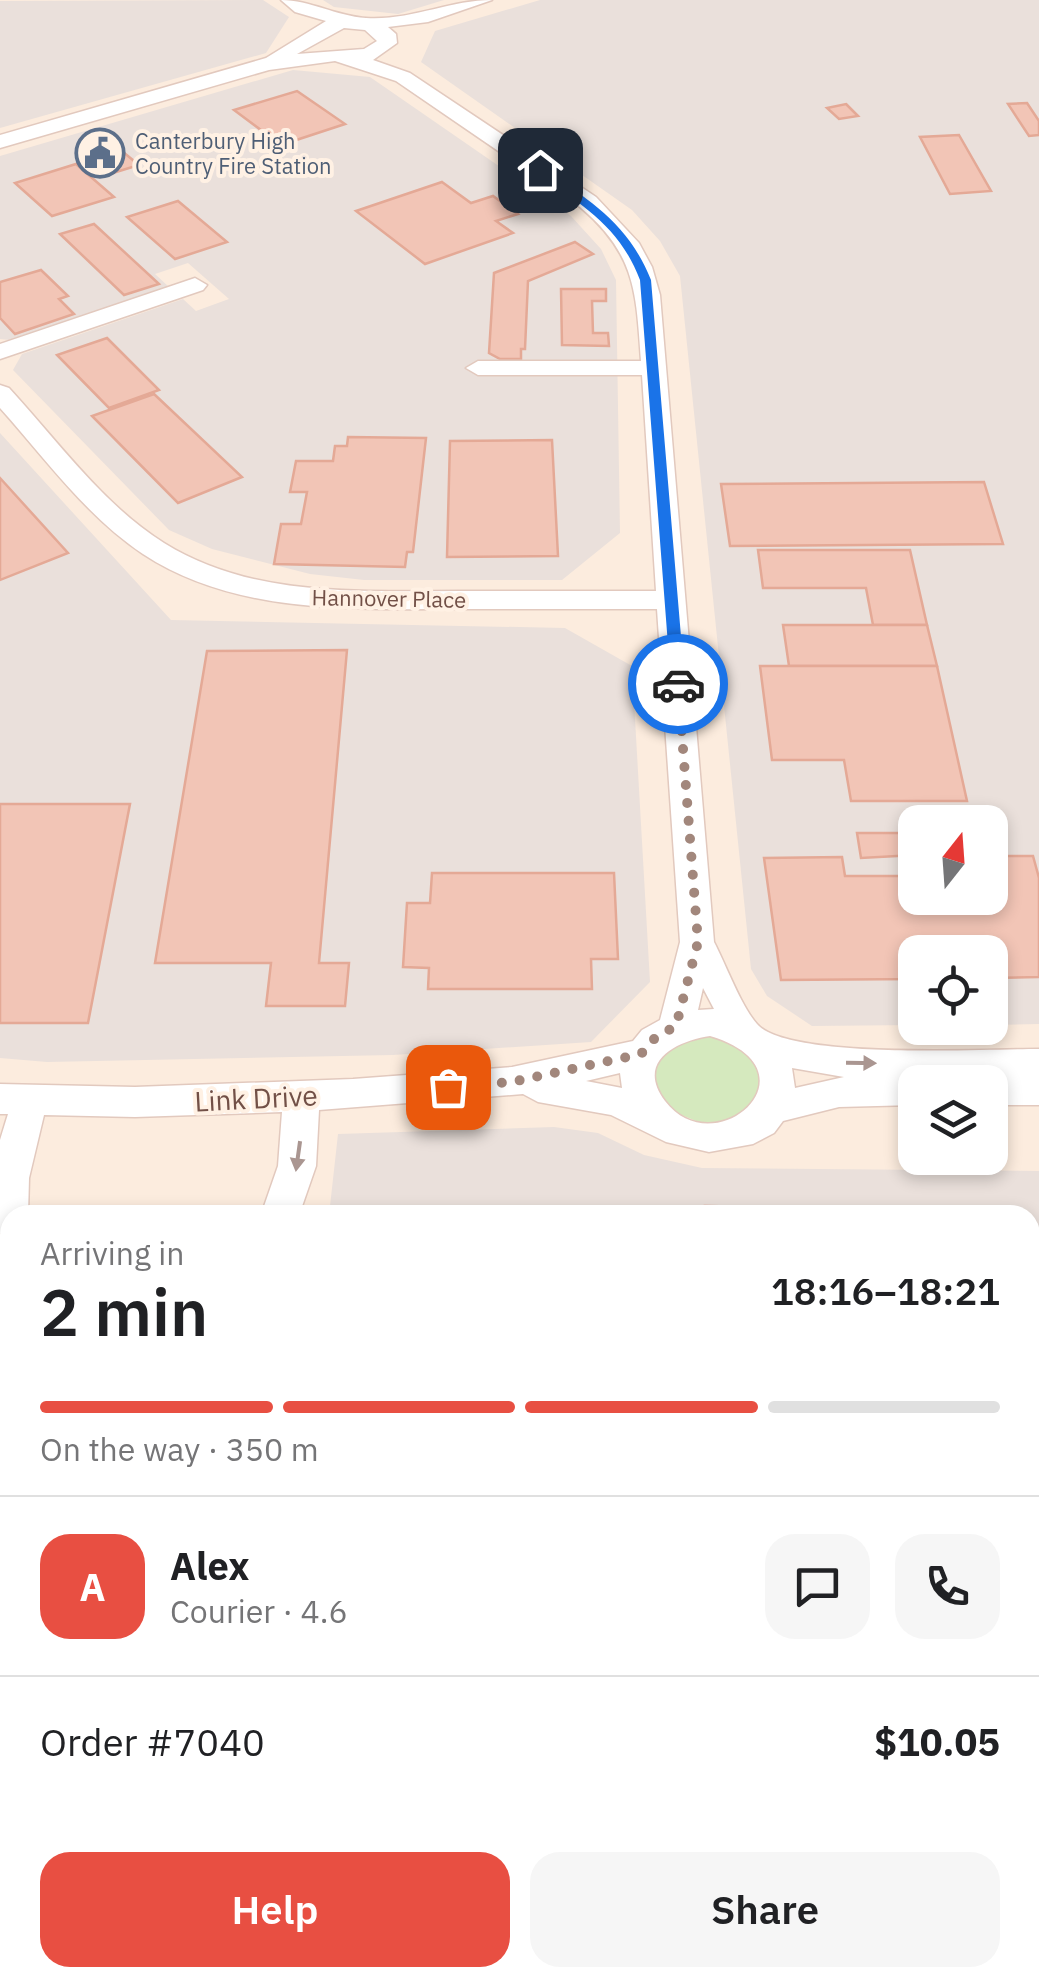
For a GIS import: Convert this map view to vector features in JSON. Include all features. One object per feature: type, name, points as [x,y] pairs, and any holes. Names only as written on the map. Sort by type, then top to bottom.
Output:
[{"type":"street","points":[[266,64],[332,24],[421,18],[483,0]]},
{"type":"street","points":[[296,4],[382,30],[403,77]]},
{"type":"street","points":[[296,4],[314,50],[403,77],[573,192],[615,225],[634,252],[646,280],[698,942],[676,1026]]},
{"type":"street","points":[[0,142],[266,64],[368,54],[421,18]]},
{"type":"street","points":[[0,352],[195,286]]},
{"type":"street","points":[[478,365],[654,368]]},
{"type":"street","name":"Hannover Place","points":[[0,393],[133,534],[177,561],[214,577],[271,592],[341,600],[672,600]]},
{"type":"street","points":[[698,942],[754,1040],[776,1065],[780,1083],[772,1108]]},
{"type":"street","points":[[898,1090],[840,1092],[772,1108],[746,1130],[722,1137],[696,1136],[661,1121],[639,1093],[636,1070],[641,1054],[655,1038],[676,1026],[710,1022],[754,1040],[838,1063],[1039,1063]]},
{"type":"street","name":"Link Drive","points":[[15,1100],[168,1102],[512,1082],[641,1054]]},
{"type":"street","name":"Link Drive","points":[[512,1082],[616,1102],[661,1121]]},
{"type":"street","points":[[1008,1090],[1039,1090]]},
{"type":"street","points":[[284,1205],[298,1166],[302,1094]]},
{"type":"street","points":[[7,1205],[15,1100]]},
{"type":"shaded area","points":[[263,0],[289,17],[266,53],[0,128],[0,1]]},
{"type":"shaded area","points":[[323,0],[444,0],[398,14],[334,7]]},
{"type":"shaded area","points":[[540,0],[1039,0],[1039,1024],[1008,1025],[1008,935],[898,935],[898,1025],[812,1026],[767,996],[751,969],[680,276],[660,241],[632,210],[421,62],[435,31]]},
{"type":"shaded area","points":[[293,70],[370,77],[571,216],[601,249],[616,280],[620,533],[562,580],[364,580],[310,574],[212,549],[169,530],[13,370],[22,354],[183,299],[196,311],[229,299],[188,263],[155,274],[169,287],[10,340],[0,339],[0,156]]},
{"type":"shaded area","points":[[0,433],[171,620],[565,628],[632,666],[650,982],[591,1042],[393,1055],[47,1062],[0,1058]]},
{"type":"shaded area","points":[[554,1127],[598,1133],[644,1155],[702,1168],[898,1170],[898,1175],[1008,1175],[1008,1171],[1039,1171],[1039,1205],[330,1205],[338,1134]]},
{"type":"green space","points":[[709,1033],[758,1059],[764,1090],[735,1120],[706,1125],[669,1110],[651,1081],[660,1051]]},
{"type":"building","points":[[297,91],[345,124],[281,145],[234,110]]},
{"type":"building","points":[[1027,103],[1039,121],[1039,135],[1029,136],[1008,104]]},
{"type":"building","points":[[846,104],[858,116],[839,119],[827,108]]},
{"type":"building","points":[[959,135],[991,191],[950,194],[920,137]]},
{"type":"building","points":[[112,143],[139,165],[103,176],[77,154]]},
{"type":"building","points":[[76,164],[114,197],[52,216],[15,183]]},
{"type":"building","points":[[442,182],[471,203],[493,196],[518,214],[496,221],[513,233],[425,264],[356,211]]},
{"type":"building","points":[[178,201],[227,242],[175,259],[127,217]]},
{"type":"building","points":[[94,224],[159,284],[124,295],[60,234]]},
{"type":"building","points":[[575,242],[593,254],[528,281],[525,349],[521,349],[521,359],[500,359],[489,353],[494,273]]},
{"type":"building","points":[[41,270],[68,296],[59,299],[74,314],[15,334],[0,318],[0,282]]},
{"type":"building","points":[[561,289],[606,289],[606,301],[592,301],[593,333],[608,333],[609,346],[562,345]]},
{"type":"building","points":[[107,338],[159,390],[109,408],[57,355]]},
{"type":"building","points":[[154,394],[242,477],[178,503],[92,416]]},
{"type":"building","points":[[348,437],[426,438],[413,552],[407,552],[405,567],[274,564],[281,524],[301,524],[307,492],[290,492],[296,461],[333,461],[335,446],[347,446]]},
{"type":"building","points":[[552,440],[558,556],[447,557],[450,441]]},
{"type":"building","points":[[0,478],[68,553],[0,580]]},
{"type":"building","points":[[984,482],[1003,544],[730,546],[721,484]]},
{"type":"building","points":[[758,550],[910,550],[927,625],[873,625],[866,588],[763,588]]},
{"type":"building","points":[[783,625],[927,625],[937,666],[789,666]]},
{"type":"building","points":[[347,650],[319,963],[349,963],[345,1006],[266,1006],[271,963],[155,963],[207,651]]},
{"type":"building","points":[[760,666],[937,666],[967,801],[851,801],[844,760],[772,760]]},
{"type":"building","points":[[0,804],[130,804],[88,1023],[0,1023]]},
{"type":"building","points":[[857,833],[898,833],[898,856],[861,858]]},
{"type":"building","points":[[1008,856],[1033,856],[1039,878],[1039,977],[1008,978],[1008,935],[898,935],[898,979],[781,980],[764,858],[842,857],[845,876],[898,876],[898,915],[1008,915]]},
{"type":"building","points":[[432,873],[614,873],[618,959],[591,959],[592,989],[428,989],[429,968],[403,967],[407,903],[430,903]]},
{"type":"way so far","points":[[448,1087],[512,1082],[599,1066],[641,1054],[655,1038],[676,1026],[687,971],[698,942],[678,684]]},
{"type":"place","name":"Canterbury High Country Fire Station","points":[[100,153]]},
{"type":"route","points":[[540,170],[615,225],[634,252],[646,280],[678,684]]}]
